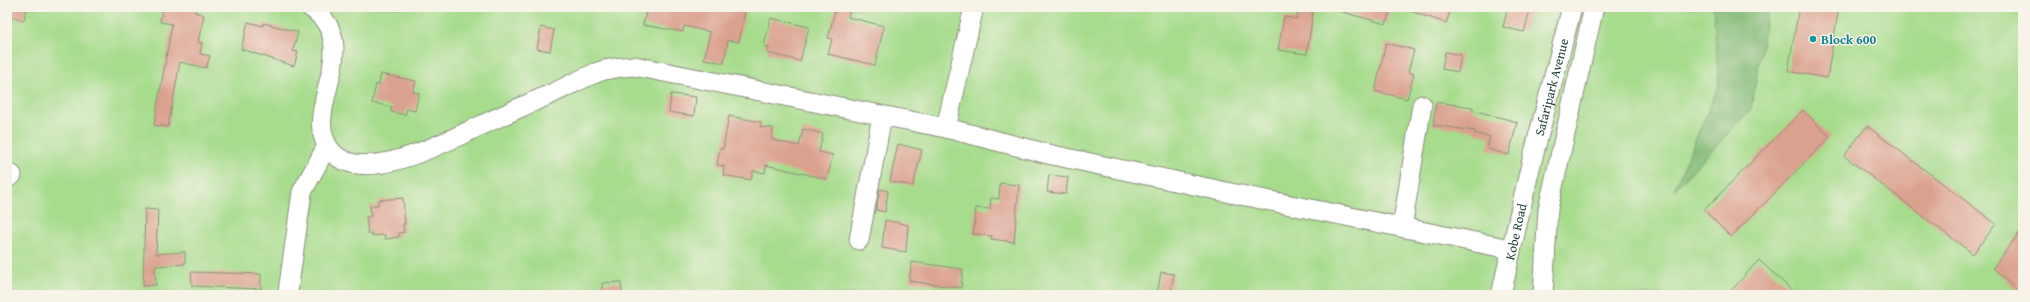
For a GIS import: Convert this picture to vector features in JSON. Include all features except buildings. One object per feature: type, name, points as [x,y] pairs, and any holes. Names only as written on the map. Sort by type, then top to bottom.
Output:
[{"type":"street","points":[[310,7],[319,13],[330,27],[335,45],[334,62],[321,122],[322,134],[327,146],[336,156],[348,162],[387,163],[428,151],[598,72],[634,66],[946,128],[1048,154],[1510,249]]},
{"type":"street","points":[[946,128],[974,7]]},
{"type":"street","name":"Safaripark Avenue","points":[[1530,168],[1572,7]]},
{"type":"street","points":[[1543,295],[1548,209],[1594,7]]},
{"type":"street","points":[[1402,227],[1422,105]]},
{"type":"street","points":[[859,240],[882,116]]},
{"type":"street","points":[[288,292],[302,192],[327,146]]},
{"type":"street","name":"Kobe Road","points":[[1500,295],[1530,168]]},
{"type":"green space","points":[[7,7],[2023,7],[2023,295],[7,295]]},
{"type":"green space","points":[[1713,7],[1768,7],[1751,109],[1674,190],[1719,85]]},
{"type":"place","name":"Block 600","points":[[1813,39]]}]
